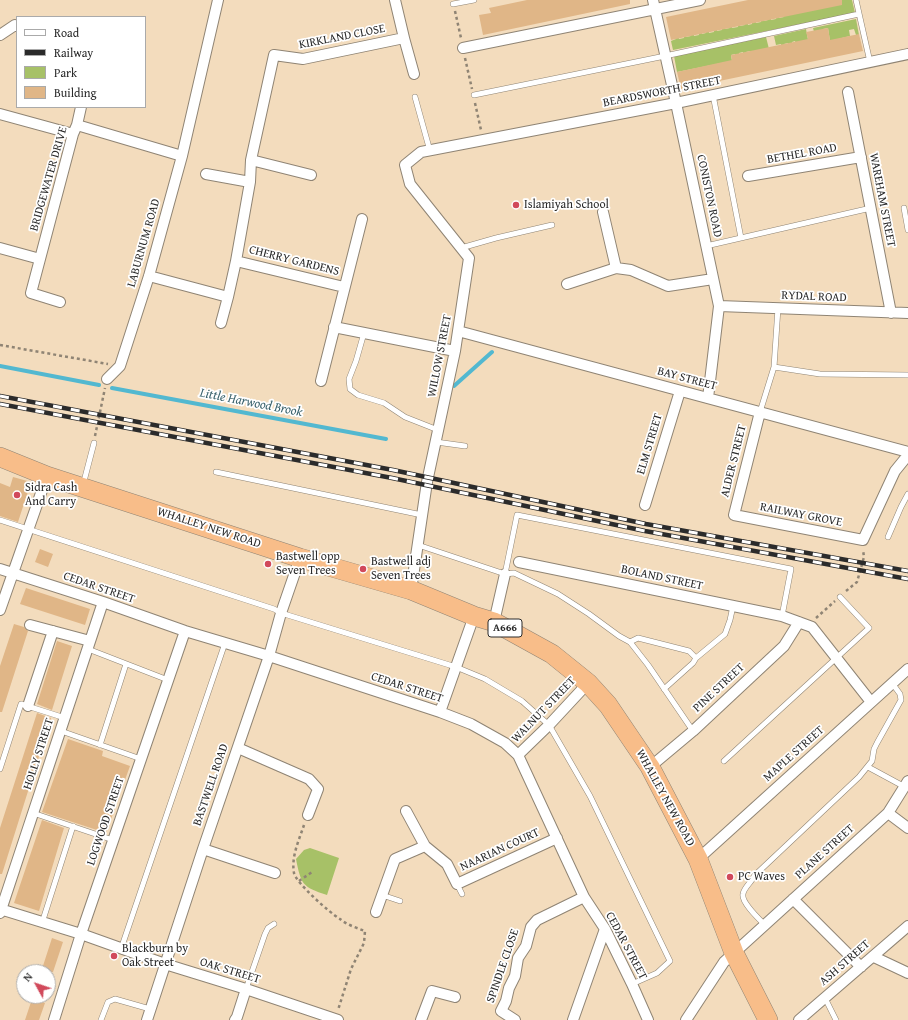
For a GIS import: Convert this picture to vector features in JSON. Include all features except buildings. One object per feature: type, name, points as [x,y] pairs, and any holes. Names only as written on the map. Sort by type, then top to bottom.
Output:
[{"type":"highway","name":"WHALLEY NEW ROAD","points":[[0,457],[47,476],[300,558],[411,590],[474,616],[494,622],[552,654],[588,682],[608,705],[650,767],[698,859],[734,953],[768,1020]]},
{"type":"street","name":"LABURNUM ROAD","points":[[107,380],[120,366],[149,276],[182,156],[221,0]]},
{"type":"street","name":"KIRKLAND CLOSE","points":[[395,0],[414,74]]},
{"type":"street","points":[[463,48],[654,5],[700,0]]},
{"type":"street","name":"CONISTON ROAD","points":[[654,5],[719,306],[708,398]]},
{"type":"street","points":[[0,35],[16,26]]},
{"type":"street","name":"KIRKLAND CLOSE","points":[[236,260],[250,182],[251,160],[274,55],[302,60],[404,38]]},
{"type":"street","name":"BEARDSWORTH STREET","points":[[426,151],[676,103],[908,54]]},
{"type":"street","name":"WAREHAM STREET","points":[[848,92],[891,313]]},
{"type":"street","points":[[0,114],[75,129],[81,108]]},
{"type":"street","name":"BRIDGEWATER DRIVE","points":[[60,302],[31,293],[75,129],[182,156]]},
{"type":"street","name":"WILLOW STREET","points":[[411,590],[427,482],[455,352],[469,258],[410,184],[405,165],[426,151]]},
{"type":"street","name":"BETHEL ROAD","points":[[748,176],[861,157]]},
{"type":"street","points":[[251,160],[311,175]]},
{"type":"street","points":[[206,174],[250,182]]},
{"type":"street","points":[[603,212],[616,268]]},
{"type":"street","points":[[321,381],[362,218]]},
{"type":"street","points":[[0,248],[40,260]]},
{"type":"street","name":"CHERRY GARDENS","points":[[221,322],[236,260],[344,287]]},
{"type":"street","points":[[567,284],[616,268],[631,270],[668,286],[713,279]]},
{"type":"street","points":[[149,276],[228,297]]},
{"type":"street","name":"RYDAL ROAD","points":[[719,306],[908,313]]},
{"type":"street","points":[[334,327],[455,352]]},
{"type":"street","name":"BAY STREET","points":[[458,331],[760,412],[908,454],[895,471],[862,540]]},
{"type":"street","name":"ELM STREET","points":[[645,505],[680,391]]},
{"type":"street","name":"ALDER STREET","points":[[734,516],[760,412]]},
{"type":"street","points":[[0,610],[47,476]]},
{"type":"street","name":"RAILWAY GROVE","points":[[734,516],[862,540]]},
{"type":"street","name":"BASTWELL ROAD","points":[[147,1020],[203,849],[269,656],[300,558]]},
{"type":"street","name":"BOLAND STREET","points":[[519,562],[782,616],[803,624]]},
{"type":"street","name":"CEDAR STREET","points":[[0,569],[103,602],[185,631],[269,656],[440,712],[471,724],[505,743],[518,755],[584,897],[605,929],[648,1020]]},
{"type":"street","points":[[494,622],[505,574]]},
{"type":"street","name":"HOLLY STREET","points":[[0,911],[103,602]]},
{"type":"street","points":[[440,712],[474,616]]},
{"type":"street","points":[[803,624],[812,627],[871,702]]},
{"type":"street","name":"PINE STREET","points":[[650,767],[693,731],[784,646],[803,624]]},
{"type":"street","points":[[30,625],[53,631],[89,645]]},
{"type":"street","points":[[28,706],[53,631]]},
{"type":"street","name":"LOGWOOD STREET","points":[[54,1020],[81,934],[185,631]]},
{"type":"street","name":"MAPLE STREET","points":[[698,859],[908,669]]},
{"type":"street","name":"WALNUT STREET","points":[[518,755],[549,725],[588,682]]},
{"type":"street","points":[[238,748],[309,779],[318,789],[308,815]]},
{"type":"street","name":"PLANE STREET","points":[[686,1020],[724,962],[888,813],[906,784]]},
{"type":"street","name":"NAARIAN COURT","points":[[406,811],[425,846],[447,864],[457,884],[557,838]]},
{"type":"street","points":[[888,813],[908,828]]},
{"type":"street","points":[[376,912],[395,859],[425,846]]},
{"type":"street","points":[[203,849],[275,873]]},
{"type":"street","name":"SPINDLE CLOSE","points":[[515,1020],[501,1011],[515,976],[518,958],[526,946],[531,927],[537,920],[584,897]]},
{"type":"street","points":[[793,899],[861,967]]},
{"type":"street","name":"OAK STREET","points":[[0,911],[81,934],[165,964],[246,989],[337,1020]]},
{"type":"street","name":"ASH STREET","points":[[799,1020],[908,926]]},
{"type":"street","points":[[573,1020],[605,929]]},
{"type":"street","points":[[874,956],[908,973]]},
{"type":"street","points":[[235,1020],[246,989]]},
{"type":"street","points":[[421,1020],[432,991],[455,997]]},
{"type":"lane","points":[[454,4],[474,0]]},
{"type":"lane","points":[[856,0],[870,62]]},
{"type":"lane","points":[[474,95],[859,14]]},
{"type":"lane","points":[[713,95],[741,238]]},
{"type":"lane","points":[[414,97],[426,151]]},
{"type":"lane","points":[[706,246],[870,208]]},
{"type":"lane","points":[[904,208],[908,230]]},
{"type":"lane","points":[[461,248],[496,238],[552,226]]},
{"type":"lane","points":[[760,412],[774,367],[778,308]]},
{"type":"lane","points":[[364,333],[349,379],[350,389],[358,395],[384,403],[405,417],[438,430]]},
{"type":"lane","points":[[774,367],[820,374],[908,375]]},
{"type":"lane","points":[[436,442],[465,446]]},
{"type":"lane","points":[[83,487],[94,443]]},
{"type":"lane","points":[[216,472],[422,515]]},
{"type":"lane","points":[[888,537],[908,494]]},
{"type":"lane","points":[[505,574],[517,515],[791,569],[782,616]]},
{"type":"lane","points":[[0,520],[274,609],[282,613],[456,667],[485,679],[522,701],[549,725],[590,796],[670,961],[658,973],[632,984]]},
{"type":"lane","points":[[418,545],[505,574],[514,573],[558,594],[630,642],[648,665],[693,731]]},
{"type":"lane","points":[[724,761],[869,628],[840,597]]},
{"type":"lane","points":[[664,689],[693,663],[696,658],[725,634],[733,606]]},
{"type":"lane","points":[[630,642],[638,638],[689,651],[696,658]]},
{"type":"lane","points":[[121,948],[225,643]]},
{"type":"lane","points":[[89,645],[126,664],[168,680]]},
{"type":"lane","points":[[100,745],[126,664]]},
{"type":"lane","points":[[765,925],[746,904],[743,898],[745,889],[752,881],[754,876],[868,767],[874,758],[874,749],[901,700],[900,694],[892,683]]},
{"type":"lane","points":[[0,769],[21,704],[65,718]]},
{"type":"lane","points":[[60,731],[141,759]]},
{"type":"lane","points":[[868,767],[906,784]]},
{"type":"lane","points":[[33,813],[113,840]]},
{"type":"lane","points":[[42,922],[73,826]]},
{"type":"lane","points":[[457,884],[462,894]]},
{"type":"lane","points":[[382,895],[400,901]]},
{"type":"lane","points":[[246,989],[264,934],[268,928],[274,924]]},
{"type":"lane","points":[[825,998],[836,1020]]},
{"type":"lane","points":[[100,1020],[108,1002],[115,999],[150,1009]]},
{"type":"path","points":[[454,4],[483,140]]},
{"type":"path","points":[[0,345],[120,366]]},
{"type":"path","points":[[94,443],[107,380]]},
{"type":"path","points":[[803,624],[840,597],[857,582],[864,557],[862,540]]},
{"type":"path","points":[[308,815],[295,852],[294,873],[299,881],[341,920],[365,931],[364,943],[351,969],[337,1020]]},
{"type":"path","points":[[299,881],[312,872]]},
{"type":"green space","points":[[840,0],[852,0],[855,13],[673,50],[671,41],[676,39],[675,34],[677,33],[679,39],[684,38],[683,32],[685,32],[686,37],[691,36],[690,31],[693,30],[694,36],[699,35],[698,29],[700,29],[702,34],[706,33],[705,28],[708,27],[709,33],[714,32],[713,26],[716,25],[717,31],[722,30],[721,24],[724,24],[725,29],[730,28],[729,23],[731,22],[732,28],[738,27],[737,21],[739,21],[740,26],[745,25],[744,20],[747,19],[748,25],[752,24],[752,18],[754,17],[756,23],[761,22],[760,16],[762,16],[764,21],[768,20],[767,15],[770,14],[771,20],[776,19],[777,13],[779,18],[784,17],[783,12]]},
{"type":"green space","points":[[856,19],[859,35],[856,35],[854,29],[849,30],[850,36],[830,41],[828,28],[823,29],[817,43],[813,28]]},
{"type":"green space","points":[[806,29],[809,45],[797,47],[795,41],[792,42],[793,48],[789,49],[788,43],[784,44],[785,50],[782,50],[781,44],[776,45],[774,36]]},
{"type":"green space","points":[[766,37],[770,53],[752,57],[750,51],[746,52],[747,58],[744,58],[743,52],[739,53],[740,59],[736,60],[735,54],[731,55],[732,61],[677,72],[674,56]]},
{"type":"green space","points":[[310,848],[339,858],[327,895],[312,890],[308,887],[301,879],[299,874],[296,859],[304,850]]},
{"type":"waterway","name":"Little Harwood Brook","points":[[454,386],[492,352]]},
{"type":"waterway","name":"Little Harwood Brook","points":[[0,366],[99,385]]},
{"type":"waterway","name":"Little Harwood Brook","points":[[112,388],[386,439]]},
{"type":"railway","points":[[0,396],[393,470],[646,524],[908,571]]},
{"type":"railway","points":[[0,404],[392,478],[645,531],[908,579]]},
{"type":"place","name":"Islamiyah School","points":[[516,205]]},
{"type":"place","name":"Sidra Cash And Carry","points":[[17,495]]},
{"type":"place","name":"Bastwell opp Seven Trees","points":[[268,564]]},
{"type":"place","name":"Bastwell adj Seven Trees","points":[[363,569]]},
{"type":"place","name":"PC Waves","points":[[730,877]]},
{"type":"place","name":"Blackburn by Oak Street","points":[[114,956]]}]
